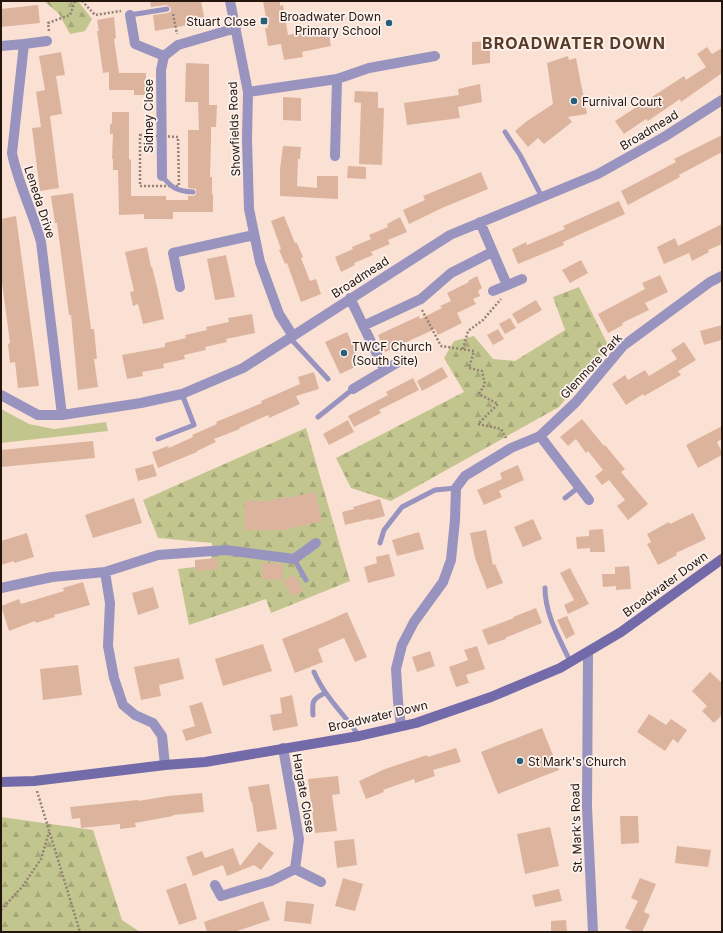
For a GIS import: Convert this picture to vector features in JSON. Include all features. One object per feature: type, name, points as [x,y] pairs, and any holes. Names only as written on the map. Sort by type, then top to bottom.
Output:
[{"type":"street","name":"Showfields Road","points":[[230,1],[248,92],[247,139],[250,209],[254,235],[260,262],[271,293],[279,314],[291,337]]},
{"type":"street","points":[[130,15],[135,44],[164,56],[178,45],[236,28]]},
{"type":"street","points":[[1,46],[47,41]]},
{"type":"street","name":"Leneda Drive","points":[[24,44],[12,153],[15,171],[36,223],[41,242],[62,415]]},
{"type":"street","name":"Sidney Close","points":[[162,176],[161,70],[164,56]]},
{"type":"street","points":[[248,92],[338,79],[369,68],[435,56]]},
{"type":"street","points":[[335,156],[338,79]]},
{"type":"street","name":"Broadmead","points":[[1,395],[38,415],[62,415],[141,403],[182,394],[243,368],[450,235],[598,174],[621,162],[722,100]]},
{"type":"street","points":[[480,222],[507,285]]},
{"type":"street","points":[[180,288],[173,253],[254,235]]},
{"type":"street","points":[[364,326],[417,301],[451,273],[492,252]]},
{"type":"street","name":"Glenmore Park","points":[[456,488],[465,476],[511,448],[540,436],[576,402],[623,346],[698,291],[722,276]]},
{"type":"street","points":[[493,291],[522,279]]},
{"type":"street","points":[[350,298],[384,369]]},
{"type":"street","points":[[353,389],[384,369],[400,361]]},
{"type":"street","points":[[540,436],[588,500]]},
{"type":"street","points":[[401,726],[396,669],[402,645],[414,622],[443,582],[451,560],[455,520],[456,488]]},
{"type":"street","points":[[1,588],[52,577],[105,572],[158,555],[226,550],[294,560],[316,543]]},
{"type":"street","name":"Broadwater Down","points":[[1,782],[34,781],[165,765],[204,762],[359,736],[416,723],[491,697],[560,668],[621,632],[722,559]]},
{"type":"street","points":[[105,572],[110,603],[108,646],[114,678],[123,705],[135,715],[153,723],[162,736],[165,765]]},
{"type":"street","name":"St. Mark's Road","points":[[588,652],[587,807],[593,932]]},
{"type":"street","name":"Hargate Close","points":[[283,748],[299,839],[295,869]]},
{"type":"street","points":[[216,885],[221,896],[271,881],[295,869],[321,882]]},
{"type":"lane","points":[[130,15],[170,9]]},
{"type":"lane","points":[[505,132],[520,155],[542,197]]},
{"type":"lane","points":[[162,176],[172,188],[181,192],[193,192]]},
{"type":"lane","points":[[291,337],[328,379]]},
{"type":"lane","points":[[318,417],[353,389]]},
{"type":"lane","points":[[158,439],[194,425],[182,394]]},
{"type":"lane","points":[[565,498],[579,487]]},
{"type":"lane","points":[[380,543],[384,530],[402,506],[435,490],[456,488]]},
{"type":"lane","points":[[294,560],[306,580]]},
{"type":"lane","points":[[545,588],[545,597],[549,613],[570,661]]},
{"type":"lane","points":[[314,672],[325,692],[349,721],[359,736]]},
{"type":"lane","points":[[314,715],[312,704],[314,700],[325,692]]},
{"type":"path","points":[[47,41],[49,31],[48,23],[70,15],[75,1]]},
{"type":"path","points":[[82,1],[95,15],[126,10],[130,15]]},
{"type":"path","points":[[170,9],[178,45]]},
{"type":"path","points":[[463,349],[468,331],[483,320],[500,302],[507,285]]},
{"type":"path","points":[[417,301],[441,346],[474,351],[469,368],[482,371],[485,384],[479,394],[498,404],[478,424],[501,429],[511,448]]},
{"type":"path","points":[[34,781],[80,932]]},
{"type":"path","points":[[1,910],[22,887],[41,859],[50,832]]},
{"type":"green space","points":[[44,1],[78,1],[92,19],[85,31],[70,34],[59,14]]},
{"type":"green space","points":[[579,287],[609,347],[559,407],[391,501],[351,488],[336,458],[464,392],[444,358],[454,341],[474,336],[493,359],[515,361],[565,330],[553,297]]},
{"type":"green space","points":[[1,409],[29,424],[54,429],[106,422],[108,431],[1,443]]},
{"type":"green space","points":[[306,428],[350,581],[271,613],[266,599],[189,625],[178,569],[211,565],[212,543],[158,538],[143,500]]},
{"type":"green space","points":[[1,817],[93,830],[122,920],[140,932],[1,932]]},
{"type":"building","points":[[150,1],[201,1],[205,22],[155,31],[153,15],[168,13],[171,11],[171,8],[167,5],[151,7]]},
{"type":"building","points":[[263,1],[280,1],[280,6],[283,5],[288,35],[328,28],[331,46],[302,52],[303,57],[284,60],[281,44],[268,46],[265,28],[268,28]]},
{"type":"building","points":[[38,5],[40,23],[1,27],[1,9]]},
{"type":"building","points":[[114,17],[116,38],[114,39],[119,73],[146,73],[146,95],[134,95],[134,90],[109,90],[109,72],[103,73],[97,31],[99,31],[97,20]]},
{"type":"building","points":[[490,41],[490,63],[472,65],[472,42]]},
{"type":"building","points":[[707,47],[712,54],[722,48],[722,73],[681,102],[680,99],[648,121],[646,119],[624,134],[615,121],[684,76],[686,80],[706,67],[697,54]]},
{"type":"building","points":[[61,52],[65,75],[56,76],[62,114],[50,116],[59,188],[40,191],[32,128],[41,127],[36,92],[45,90],[39,56]]},
{"type":"building","name":"Furnival Court","points":[[568,56],[569,60],[576,58],[587,114],[568,117],[572,122],[544,144],[538,138],[528,147],[515,131],[527,121],[553,104],[547,63]]},
{"type":"building","points":[[186,63],[209,64],[209,105],[217,105],[216,127],[211,127],[210,177],[212,177],[213,212],[173,212],[173,219],[144,219],[144,214],[119,215],[118,170],[113,170],[113,134],[110,134],[112,112],[129,112],[131,196],[166,196],[166,200],[188,200],[188,196],[194,196],[196,194],[196,189],[188,188],[188,130],[199,130],[198,102],[185,102]]},
{"type":"building","points":[[480,84],[482,102],[458,107],[460,118],[407,125],[404,103],[459,95],[458,89]]},
{"type":"building","points":[[355,91],[378,92],[378,108],[384,108],[382,165],[359,164],[361,103],[354,102]]},
{"type":"building","points":[[283,97],[301,98],[301,121],[283,120]]},
{"type":"building","points":[[722,135],[722,152],[628,205],[621,191],[676,162],[674,159]]},
{"type":"building","points":[[283,146],[301,147],[300,159],[298,159],[297,186],[317,188],[317,176],[338,176],[338,199],[280,196],[280,169]]},
{"type":"building","points":[[348,166],[366,167],[366,179],[347,178]]},
{"type":"building","points":[[481,172],[488,189],[442,208],[409,224],[403,210],[425,200],[423,196]]},
{"type":"building","points":[[73,193],[91,329],[94,329],[97,359],[94,359],[98,387],[78,390],[71,315],[69,315],[57,223],[55,223],[51,196]]},
{"type":"building","points":[[619,201],[625,214],[563,242],[564,245],[518,264],[512,249],[526,242],[527,245],[565,229],[563,226]]},
{"type":"building","points":[[16,216],[39,386],[18,388],[15,362],[10,363],[8,344],[10,343],[1,275],[1,219]]},
{"type":"building","points":[[284,216],[295,243],[297,243],[303,257],[301,258],[310,281],[316,279],[321,294],[301,302],[287,263],[285,264],[279,250],[281,249],[271,221]]},
{"type":"building","points":[[400,217],[407,232],[388,240],[390,244],[371,252],[373,255],[354,263],[355,265],[341,272],[335,257],[353,249],[352,247],[371,239],[369,235],[388,227],[387,224]]},
{"type":"building","points":[[722,224],[722,244],[708,250],[709,252],[692,261],[689,253],[664,264],[657,247],[675,238],[678,246]]},
{"type":"building","points":[[147,247],[164,319],[143,324],[138,304],[133,306],[130,292],[134,291],[125,252]]},
{"type":"building","points":[[226,255],[235,297],[215,300],[207,259]]},
{"type":"building","points":[[581,260],[588,273],[570,283],[562,270]]},
{"type":"building","points":[[660,275],[668,292],[645,303],[649,310],[622,323],[623,325],[608,333],[598,314],[645,289],[642,283]]},
{"type":"building","points":[[477,276],[482,288],[478,291],[480,296],[473,299],[476,304],[457,313],[462,323],[438,335],[435,329],[385,352],[378,335],[419,316],[420,319],[442,308],[440,306],[451,301],[447,293],[469,282],[468,281]]},
{"type":"building","points":[[536,300],[542,310],[518,324],[512,314]]},
{"type":"building","points":[[252,314],[255,333],[226,339],[227,342],[205,347],[206,350],[184,355],[185,359],[163,364],[164,368],[142,372],[143,376],[127,379],[122,355],[165,347],[165,343],[186,338],[185,335],[207,330],[206,327],[229,322],[228,318]]},
{"type":"building","points":[[510,318],[516,328],[505,334],[499,324]]},
{"type":"building","points":[[722,325],[722,340],[704,345],[700,331]]},
{"type":"building","points":[[498,329],[504,339],[493,345],[487,335]]},
{"type":"building","name":"TWCF Church (South Site)","points":[[347,332],[362,364],[340,374],[325,342]]},
{"type":"building","points":[[684,342],[696,360],[678,371],[681,375],[644,396],[643,394],[626,405],[612,384],[625,375],[628,380],[645,370],[649,376],[677,359],[671,350]]},
{"type":"building","points":[[442,367],[448,377],[422,391],[417,381]]},
{"type":"building","points":[[314,372],[319,389],[296,396],[300,404],[269,418],[268,415],[239,428],[240,429],[214,439],[216,442],[197,452],[158,468],[152,452],[168,446],[169,448],[193,437],[192,435],[217,424],[216,422],[262,403],[261,401],[300,384],[298,377]]},
{"type":"building","points":[[413,378],[419,390],[379,410],[381,413],[354,427],[348,416],[388,395],[386,392]]},
{"type":"building","points":[[582,419],[625,469],[621,472],[648,504],[628,520],[617,506],[625,500],[609,480],[602,485],[595,476],[603,470],[588,451],[586,453],[576,439],[568,446],[560,437]]},
{"type":"building","points":[[348,420],[354,432],[329,445],[323,434]]},
{"type":"building","points":[[722,426],[722,439],[717,442],[722,455],[698,468],[686,445]]},
{"type":"building","points":[[93,441],[95,458],[1,467],[1,450]]},
{"type":"building","points":[[153,464],[157,476],[138,481],[135,469]]},
{"type":"building","points":[[518,465],[524,480],[499,491],[502,497],[484,505],[477,490],[502,479],[500,473]]},
{"type":"building","points":[[315,492],[322,521],[285,530],[244,530],[245,501],[273,501],[273,499],[287,498]]},
{"type":"building","points":[[134,498],[142,523],[93,538],[85,515]]},
{"type":"building","points":[[380,499],[385,516],[345,525],[342,512]]},
{"type":"building","points":[[693,513],[706,539],[676,553],[677,555],[658,565],[647,544],[651,542],[647,534],[669,522],[670,524]]},
{"type":"building","points":[[533,519],[542,539],[523,547],[514,527]]},
{"type":"building","points":[[603,529],[605,552],[590,552],[590,548],[577,549],[576,537],[589,536],[589,530]]},
{"type":"building","points":[[486,530],[493,565],[495,564],[503,583],[487,589],[475,558],[470,533]]},
{"type":"building","points":[[419,532],[424,549],[397,556],[392,540]]},
{"type":"building","points":[[27,533],[34,557],[1,565],[1,541]]},
{"type":"building","points":[[389,554],[395,576],[368,583],[364,567],[377,563],[376,557]]},
{"type":"building","points":[[217,558],[218,569],[195,571],[195,560]]},
{"type":"building","points":[[263,563],[283,564],[282,580],[262,579]]},
{"type":"building","points":[[629,566],[631,589],[616,590],[616,586],[603,587],[602,574],[615,574],[615,567]]},
{"type":"building","points":[[570,568],[589,604],[568,614],[564,605],[574,600],[560,573]]},
{"type":"building","points":[[295,575],[303,591],[291,596],[283,580]]},
{"type":"building","points":[[83,582],[90,605],[54,615],[55,617],[36,623],[35,621],[9,631],[1,606],[19,599],[21,604],[64,591],[63,588]]},
{"type":"building","points":[[153,587],[159,608],[138,615],[132,593]]},
{"type":"building","points":[[536,608],[542,623],[505,638],[506,639],[488,645],[482,630]]},
{"type":"building","points":[[347,612],[367,657],[355,662],[344,638],[318,649],[323,662],[295,673],[282,639]]},
{"type":"building","points":[[567,616],[575,634],[566,639],[557,620]]},
{"type":"building","points":[[263,644],[272,671],[223,686],[215,659]]},
{"type":"building","points":[[477,646],[485,669],[466,675],[469,683],[456,687],[449,667],[468,660],[464,650]]},
{"type":"building","points":[[430,651],[435,666],[417,672],[412,657]]},
{"type":"building","points":[[179,658],[184,679],[159,685],[161,696],[141,700],[134,667]]},
{"type":"building","points":[[78,665],[82,695],[43,700],[40,669]]},
{"type":"building","points":[[710,672],[722,683],[722,715],[714,723],[702,711],[707,706],[692,691]]},
{"type":"building","points":[[292,695],[298,726],[273,731],[270,715],[282,713],[280,698]]},
{"type":"building","points":[[202,702],[212,733],[186,741],[182,730],[195,726],[189,706]]},
{"type":"building","points":[[649,714],[666,725],[671,719],[687,730],[678,743],[673,739],[665,751],[637,732]]},
{"type":"building","name":"St Mark's Church","points":[[542,728],[559,770],[498,794],[481,752]]},
{"type":"building","points":[[456,748],[461,762],[433,770],[435,776],[415,783],[414,779],[383,790],[384,792],[366,799],[359,781],[385,769],[427,755],[428,757]]},
{"type":"building","points":[[338,776],[340,794],[332,795],[337,831],[315,833],[308,779]]},
{"type":"building","points":[[269,784],[277,829],[257,832],[248,787]]},
{"type":"building","points":[[202,793],[204,812],[173,815],[135,823],[136,827],[120,829],[120,824],[81,828],[80,818],[72,819],[70,807],[139,801],[168,796]]},
{"type":"building","points":[[620,816],[638,816],[639,843],[621,844]]},
{"type":"building","points":[[550,827],[559,866],[525,874],[517,834]]},
{"type":"building","points":[[354,839],[357,865],[337,868],[334,841]]},
{"type":"building","points":[[259,842],[274,853],[261,870],[254,865],[227,876],[223,865],[193,876],[186,857],[202,851],[205,858],[233,848],[240,866]]},
{"type":"building","points":[[677,846],[711,850],[708,867],[675,863]]},
{"type":"building","points":[[343,878],[363,884],[355,911],[335,906]]},
{"type":"building","points":[[640,878],[656,884],[644,912],[650,915],[642,932],[635,932],[625,928],[638,901],[631,898]]},
{"type":"building","points":[[186,883],[197,919],[179,925],[166,890]]},
{"type":"building","points":[[559,889],[562,901],[535,907],[532,895]]},
{"type":"building","points":[[263,901],[270,920],[234,932],[207,932],[204,922]]},
{"type":"building","points":[[286,901],[314,904],[311,924],[284,921]]},
{"type":"building","points":[[566,920],[567,932],[551,932],[551,921]]},
{"type":"place","name":"Stuart Close","points":[[264,21]]},
{"type":"place","name":"Broadwater Down Primary School","points":[[389,23]]},
{"type":"place","name":"Furnival Court","points":[[574,101]]},
{"type":"place","name":"TWCF Church (South Site)","points":[[344,353]]},
{"type":"place","name":"St Mark's Church","points":[[520,761]]},
{"type":"district","name":"BROADWATER DOWN","points":[[574,43]]}]
